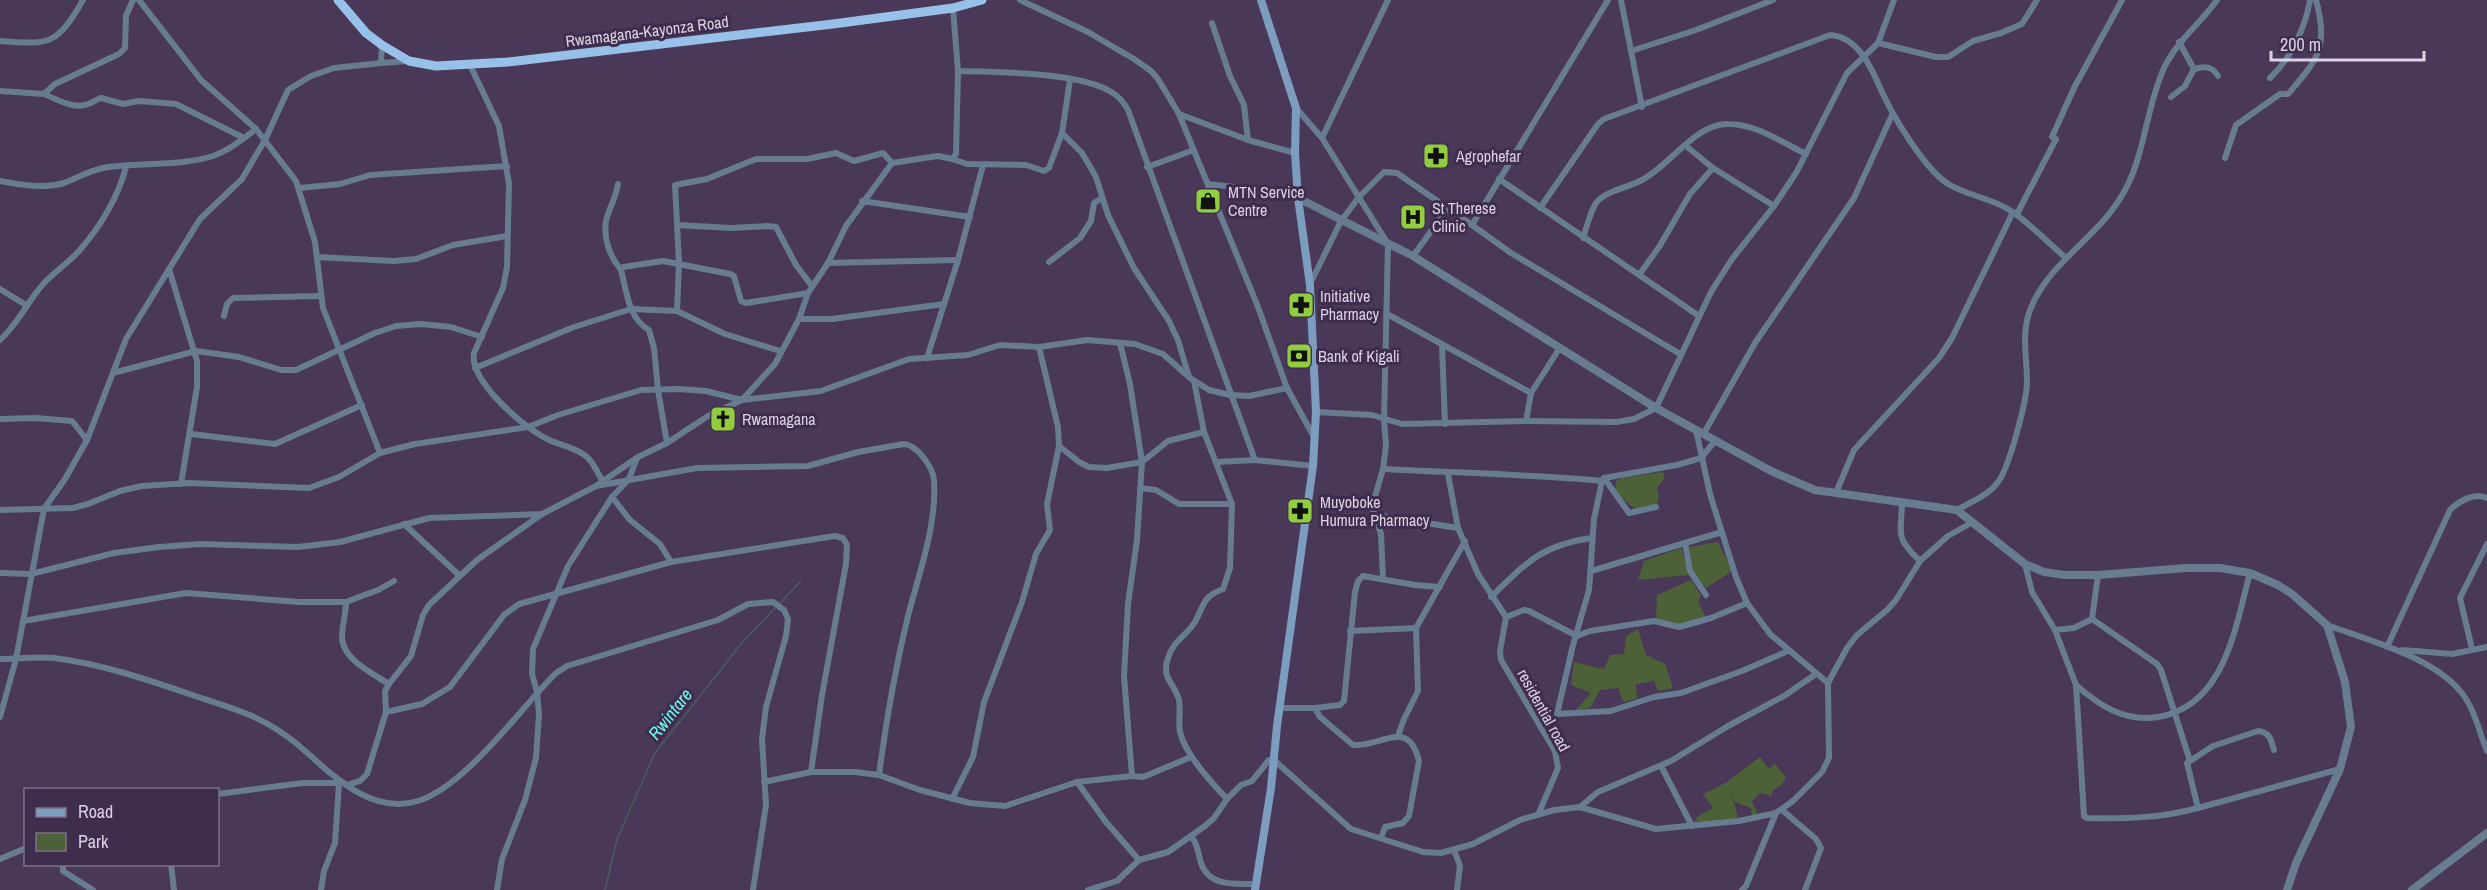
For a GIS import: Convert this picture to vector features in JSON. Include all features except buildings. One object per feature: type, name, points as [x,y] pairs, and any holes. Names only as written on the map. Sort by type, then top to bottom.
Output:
[{"type":"highway","name":"Rwamagana-Kayonza Road","points":[[338,0],[366,33],[382,45],[409,61],[436,66],[470,65],[833,24],[953,8],[981,0]]},
{"type":"main road","points":[[1255,887],[1275,761],[1313,466],[1316,412],[1310,285],[1298,198],[1295,153],[1296,108],[1261,0]]},
{"type":"street","points":[[0,41],[36,42],[56,38],[69,25],[83,0]]},
{"type":"street","points":[[44,94],[55,84],[119,54],[125,48],[126,16],[134,0]]},
{"type":"street","points":[[139,0],[201,80],[256,129],[300,188],[317,257],[320,296],[380,453]]},
{"type":"street","points":[[1020,0],[1088,32],[1151,71],[1179,114],[1258,307],[1287,388],[1315,440]]},
{"type":"street","points":[[1322,138],[1388,0]]},
{"type":"street","points":[[1472,225],[1607,2],[1622,0],[1642,107]]},
{"type":"street","points":[[1631,51],[1696,30],[1773,0]]},
{"type":"street","points":[[1316,412],[1363,414],[1402,424],[1526,421],[1616,422],[1634,419],[1656,408],[1699,316],[1732,259],[1773,206],[1806,154],[1847,73],[1878,43],[1894,0]]},
{"type":"street","points":[[1878,43],[1936,57],[1948,57],[1973,40],[2001,33],[2022,24],[2037,0]]},
{"type":"street","points":[[2013,212],[2017,214],[2056,139],[2052,137],[2074,88],[2121,0]]},
{"type":"street","points":[[1957,510],[1991,490],[2006,468],[2026,396],[2024,331],[2030,310],[2040,289],[2066,258],[2099,226],[2117,204],[2132,180],[2154,94],[2165,66],[2179,42],[2206,15],[2217,0]]},
{"type":"street","points":[[2270,78],[2282,67],[2290,54],[2310,0]]},
{"type":"street","points":[[2225,158],[2236,125],[2280,94],[2288,94],[2311,67],[2320,51],[2322,35],[2316,0]]},
{"type":"street","points":[[952,159],[956,154],[957,70],[953,8]]},
{"type":"street","points":[[1212,23],[1230,76],[1244,105],[1248,140]]},
{"type":"street","points":[[1540,208],[1598,124],[1604,119],[1642,107],[1677,90],[1830,35],[1845,39],[1865,57],[1892,115],[1933,170],[1948,183],[1994,200],[2013,212],[2066,258]]},
{"type":"street","points":[[2179,42],[2194,69]]},
{"type":"street","points":[[381,63],[382,45]]},
{"type":"street","points":[[0,717],[16,659],[44,509],[66,479],[87,440],[126,339],[200,219],[242,179],[265,140],[288,90],[297,83],[334,69],[409,61]]},
{"type":"street","points":[[470,65],[495,115],[509,184],[507,267],[503,288],[474,353],[473,361],[491,392],[528,427],[547,440],[583,453],[602,480]]},
{"type":"street","points":[[2194,69],[2207,67],[2214,70],[2218,76]]},
{"type":"street","points":[[2171,97],[2185,86],[2194,69]]},
{"type":"street","points":[[957,70],[1070,80],[1097,85],[1122,100],[1128,111],[1255,460]]},
{"type":"street","points":[[596,486],[638,457],[667,443],[708,416],[742,399],[770,371],[799,320],[810,290],[828,263],[846,226],[862,201],[892,163],[938,156],[956,162],[984,165],[1014,163],[1044,171],[1049,168],[1062,133],[1070,80]]},
{"type":"street","points":[[0,91],[44,94],[58,100],[85,106],[101,98],[123,104],[139,101],[176,104],[244,138]]},
{"type":"street","points":[[1296,108],[1322,138],[1388,244],[1384,419],[1386,446],[1383,469],[1372,500],[1382,542],[1383,578]]},
{"type":"street","points":[[1179,114],[1248,140],[1295,153]]},
{"type":"street","points":[[1828,683],[1770,634],[1747,603],[1722,532],[1701,458],[1700,431],[1755,343],[1854,198],[1892,115]]},
{"type":"street","points":[[1582,238],[1596,203],[1602,198],[1644,180],[1701,131],[1714,125],[1731,124],[1750,128],[1806,154]]},
{"type":"street","points":[[0,181],[45,186],[63,183],[92,171],[189,161],[214,155],[256,129]]},
{"type":"street","points":[[1062,133],[1082,153],[1096,177],[1102,198],[1134,268],[1169,321],[1178,340],[1192,380],[1204,432],[1232,504],[1230,568],[1226,586],[1210,594],[1194,623],[1174,643],[1167,660],[1165,677],[1179,699],[1180,732],[1191,757],[1197,762],[1205,777],[1227,799]]},
{"type":"street","points":[[1686,146],[1713,168],[1773,206]]},
{"type":"street","points":[[1148,167],[1194,150]]},
{"type":"street","points":[[677,311],[679,263],[675,185],[707,179],[750,160],[807,159],[836,153],[854,161],[883,153],[892,163]]},
{"type":"street","points":[[927,358],[958,260],[984,165]]},
{"type":"street","points":[[300,188],[340,184],[370,175],[507,166]]},
{"type":"street","points":[[0,340],[16,324],[26,305],[46,281],[89,239],[122,181],[126,167]]},
{"type":"street","points":[[1639,275],[1659,247],[1690,194],[1713,168]]},
{"type":"street","points":[[1310,285],[1341,221],[1359,197],[1384,172],[1390,171],[1397,173],[1511,253],[1680,354]]},
{"type":"street","points":[[1499,179],[1699,316]]},
{"type":"street","points":[[618,184],[617,194],[606,222],[610,255],[621,270],[631,309],[639,324],[649,330],[654,348],[667,443]]},
{"type":"street","points":[[1208,184],[1268,191],[1298,198],[1413,256],[1656,408],[1715,441],[1815,490],[1957,510],[2025,564],[2044,572],[2065,575],[2098,575],[2186,568],[2220,568],[2250,573],[2292,594],[2326,625],[2387,647],[2398,650],[2452,654],[2487,647]]},
{"type":"street","points":[[1049,262],[1080,238],[1091,221],[1094,203],[1102,198]]},
{"type":"street","points":[[862,201],[970,217]]},
{"type":"street","points":[[1413,256],[1447,209]]},
{"type":"street","points":[[1836,493],[1854,450],[1939,358],[1952,338],[2013,212]]},
{"type":"street","points":[[678,225],[731,228],[767,225],[776,227],[810,290]]},
{"type":"street","points":[[317,257],[394,261],[416,259],[453,245],[507,237]]},
{"type":"street","points":[[828,263],[958,260]]},
{"type":"street","points":[[621,270],[626,265],[651,261],[679,263],[734,276],[738,296],[746,303],[810,290]]},
{"type":"street","points":[[169,269],[196,351],[197,387],[181,484]]},
{"type":"street","points":[[0,289],[26,305]]},
{"type":"street","points":[[224,316],[227,304],[233,298],[320,296]]},
{"type":"street","points":[[799,320],[841,318],[944,304]]},
{"type":"street","points":[[476,368],[574,327],[631,309],[677,311],[725,334],[780,351]]},
{"type":"street","points":[[1387,315],[1532,393]]},
{"type":"street","points":[[113,373],[196,351],[239,357],[288,371],[296,370],[396,326],[421,324],[451,327],[482,337]]},
{"type":"street","points":[[0,510],[73,508],[120,491],[142,486],[181,484],[309,488],[339,477],[380,453],[415,444],[528,427],[558,414],[641,390],[705,391],[742,399],[821,391],[903,361],[968,355],[1000,345],[1039,347],[1072,341],[1135,344],[1163,354],[1192,380],[1209,390],[1230,395],[1249,396],[1287,388]]},
{"type":"street","points":[[1120,343],[1130,384],[1142,462],[1137,540],[1128,604],[1124,676],[1132,776]]},
{"type":"street","points":[[1442,345],[1445,424]]},
{"type":"street","points":[[952,799],[973,757],[984,702],[1022,602],[1036,554],[1050,530],[1047,504],[1059,446],[1056,412],[1039,347]]},
{"type":"street","points":[[1526,421],[1532,393],[1559,349]]},
{"type":"street","points":[[191,434],[274,444],[362,405]]},
{"type":"street","points":[[0,419],[35,418],[72,421],[87,440]]},
{"type":"street","points":[[1059,446],[1089,467],[1107,468],[1142,462],[1168,441],[1204,432]]},
{"type":"street","points":[[1383,469],[1448,474],[1603,479],[1677,465],[1701,458],[1715,441]]},
{"type":"street","points":[[219,794],[303,783],[343,784],[360,781],[367,774],[386,712],[385,691],[411,656],[423,615],[429,605],[484,555],[542,514],[596,486],[697,468],[808,466],[858,452],[911,444],[916,448],[934,477],[931,525],[887,711],[879,775]]},
{"type":"street","points":[[497,890],[502,860],[525,800],[536,758],[539,732],[537,692],[532,674],[533,649],[568,566],[612,497],[629,479],[638,457]]},
{"type":"street","points":[[1216,462],[1255,460],[1313,466]]},
{"type":"street","points":[[1448,474],[1458,528],[1478,574],[1506,617],[1524,610],[1529,611],[1577,636],[1590,631],[1654,621],[1679,627],[1711,618],[1747,603]]},
{"type":"street","points":[[1603,479],[1629,513],[1656,507]]},
{"type":"street","name":"residential road","points":[[1603,479],[1592,538],[1591,571],[1557,714],[1611,711],[1654,697],[1682,693],[1788,651]]},
{"type":"street","points":[[1140,488],[1156,490],[1179,504],[1232,504]]},
{"type":"street","points":[[2387,647],[2450,510],[2455,504],[2476,495],[2487,498]]},
{"type":"street","points":[[612,497],[630,520],[660,544],[671,562]]},
{"type":"street","points":[[1902,503],[1901,539],[1920,561]]},
{"type":"street","points":[[0,573],[31,574],[114,553],[148,548],[200,544],[298,547],[340,542],[404,524],[445,517],[542,514]]},
{"type":"street","points":[[1376,515],[1458,528]]},
{"type":"street","points":[[1746,889],[1779,812],[1822,772],[1829,758],[1828,683],[1857,635],[1887,610],[1920,561],[1948,536],[1971,523]]},
{"type":"street","points":[[404,524],[460,576]]},
{"type":"street","points":[[1591,571],[1722,532]]},
{"type":"street","points":[[386,712],[422,704],[450,687],[510,609],[519,604],[559,591],[671,562],[827,536],[843,538],[847,545],[846,564],[822,695],[811,772]]},
{"type":"street","points":[[1491,597],[1535,556],[1566,541],[1592,538]]},
{"type":"street","points":[[1398,736],[1418,691],[1416,628],[1465,541]]},
{"type":"street","points":[[1685,543],[1690,571],[1706,595]]},
{"type":"street","points":[[1263,838],[1302,544]]},
{"type":"street","points":[[2472,649],[2460,598],[2487,544]]},
{"type":"street","points":[[2025,564],[2034,598],[2055,630],[2076,685],[2085,818],[2152,817],[2198,808],[2340,769]]},
{"type":"street","points":[[2076,685],[2097,703],[2130,717],[2148,719],[2174,714],[2195,703],[2212,683],[2232,638],[2250,573]]},
{"type":"street","points":[[2092,620],[2098,575]]},
{"type":"street","points":[[1281,708],[1315,708],[1340,705],[1344,701],[1350,632],[1358,581],[1362,576],[1415,585],[1440,586]]},
{"type":"street","points":[[23,621],[186,593],[299,603],[346,603],[378,590],[394,580]]},
{"type":"street","points":[[0,660],[53,658],[97,667],[144,679],[244,712],[280,732],[357,793],[389,804],[417,802],[438,793],[472,765],[537,692],[556,673],[567,666],[718,620],[748,604],[773,602],[784,610],[788,619],[786,636],[766,707],[762,739],[764,824],[753,890]]},
{"type":"street","points":[[346,603],[342,640],[345,649],[363,667],[388,684]]},
{"type":"street","name":"residential road","points":[[1506,617],[1500,651],[1501,660],[1555,751],[1558,760],[1558,768],[1538,815]]},
{"type":"street","points":[[2055,630],[2071,629],[2092,620]]},
{"type":"street","points":[[2092,620],[2157,664],[2164,675],[2190,761]]},
{"type":"street","points":[[2287,890],[2296,863],[2340,769],[2351,727],[2345,682],[2326,625]]},
{"type":"street","points":[[1350,632],[1416,628]]},
{"type":"street","points":[[2398,650],[2442,675],[2461,692],[2475,716],[2487,751]]},
{"type":"street","points":[[1580,807],[1598,792],[1661,766],[1743,717],[1784,696],[1816,674]]},
{"type":"street","points":[[1315,708],[1320,717],[1353,745],[1362,746],[1393,735],[1412,745],[1419,761],[1409,816],[1403,823],[1385,827],[1381,838]]},
{"type":"street","points":[[2198,808],[2187,767],[2190,761],[2213,746],[2258,731],[2268,734],[2274,750]]},
{"type":"street","points":[[764,782],[811,772],[837,771],[879,775],[952,799],[1005,806],[1077,782],[1132,776],[1143,777],[1191,757]]},
{"type":"street","points":[[1088,890],[1118,881],[1139,860],[1167,852],[1191,836],[1214,818],[1227,799],[1241,785],[1252,781],[1269,760],[1275,761],[1351,829],[1423,852],[1441,853],[1454,850],[1473,844],[1520,820],[1554,810],[1580,807],[1643,827],[1663,829],[1739,821],[1779,812],[1816,839],[1821,848],[1805,890]]},
{"type":"street","points":[[1661,766],[1692,826]]},
{"type":"street","points":[[1077,782],[1106,822],[1139,860]]},
{"type":"street","points":[[321,890],[324,871],[335,843],[343,784]]},
{"type":"street","points":[[2412,890],[2487,833]]},
{"type":"street","points":[[1191,836],[1197,845],[1203,868],[1213,879],[1255,887]]},
{"type":"street","points":[[0,859],[24,849]]},
{"type":"street","points":[[1454,850],[1460,866],[1457,890]]},
{"type":"street","points":[[63,866],[63,871],[93,890]]},
{"type":"street","points":[[171,866],[174,890]]},
{"type":"green space","points":[[1663,472],[1665,477],[1657,488],[1659,496],[1657,504],[1637,510],[1615,490],[1616,481],[1622,478]]},
{"type":"green space","points":[[1718,542],[1732,571],[1706,588],[1693,571],[1689,547]]},
{"type":"green space","points":[[1681,548],[1689,575],[1638,580],[1644,561]]},
{"type":"green space","points":[[1691,580],[1701,595],[1698,602],[1706,617],[1677,625],[1656,619],[1657,595]]},
{"type":"green space","points":[[1638,629],[1646,655],[1665,664],[1673,688],[1658,691],[1654,681],[1636,684],[1637,699],[1623,702],[1618,688],[1600,690],[1590,708],[1575,711],[1591,693],[1571,685],[1574,662],[1604,669],[1610,655],[1624,654],[1626,636]]},
{"type":"green space","points":[[1760,757],[1769,769],[1775,764],[1786,778],[1773,790],[1771,796],[1760,793],[1752,801],[1758,814],[1752,817],[1751,808],[1735,802],[1731,792],[1739,821],[1692,826],[1697,817],[1713,808],[1703,794],[1727,782]]},
{"type":"waterway","name":"Rwintare","points":[[779,604],[801,581]]},
{"type":"waterway","name":"Rwintare","points":[[605,890],[617,839],[655,753],[741,644],[776,607]]},
{"type":"place","name":"Agrophefar","points":[[1436,156]]},
{"type":"place","name":"MTN Service Centre","points":[[1208,201]]},
{"type":"place","name":"St Therese Clinic","points":[[1413,217]]},
{"type":"place","name":"Initiative Pharmacy","points":[[1301,305]]},
{"type":"place","name":"Bank of Kigali","points":[[1299,356]]},
{"type":"place","name":"Rwamagana","points":[[723,419]]},
{"type":"place","name":"Muyoboke Humura Pharmacy","points":[[1300,511]]}]
